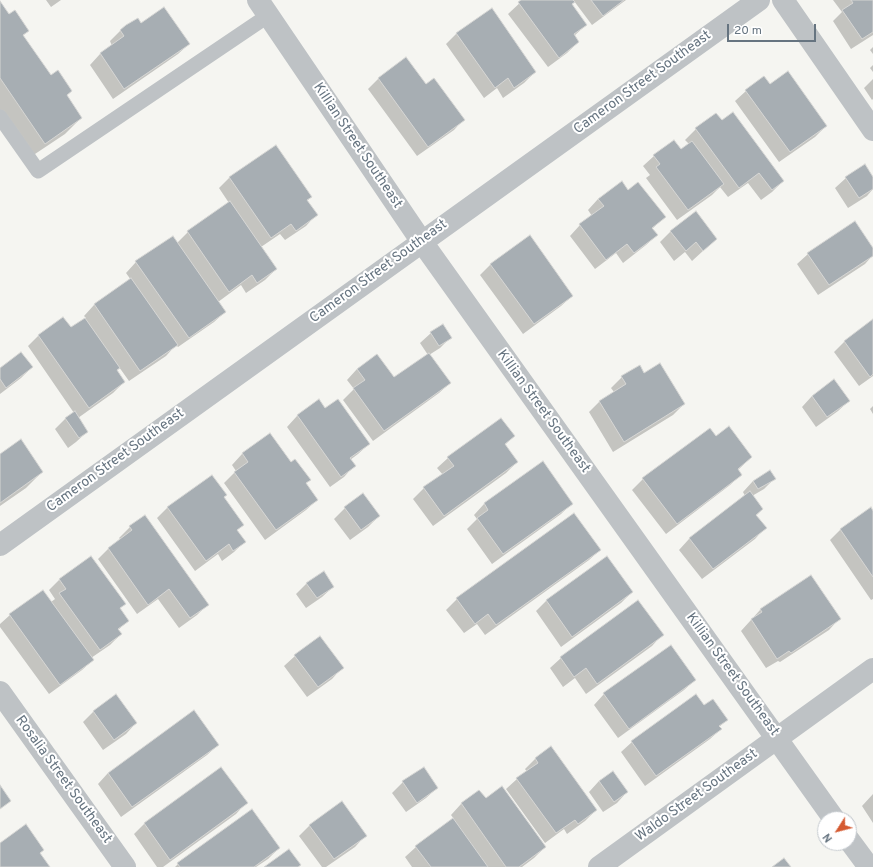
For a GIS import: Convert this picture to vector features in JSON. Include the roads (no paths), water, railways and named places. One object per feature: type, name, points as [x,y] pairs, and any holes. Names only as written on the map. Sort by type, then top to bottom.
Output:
[{"type":"street","name":"Cameron Street Southeast","points":[[0,545],[759,0]]},
{"type":"street","points":[[782,0],[873,130]]},
{"type":"street","name":"Killian Street Southeast","points":[[263,8],[422,242],[828,811]]},
{"type":"street","name":"Waldo Street Southeast","points":[[599,867],[873,668]]},
{"type":"street","name":"Rosalia Street Southeast","points":[[0,692],[125,867]]},
{"type":"street","points":[[857,851],[869,867]]},
{"type":"lane","points":[[0,117],[38,171],[263,8]]}]
